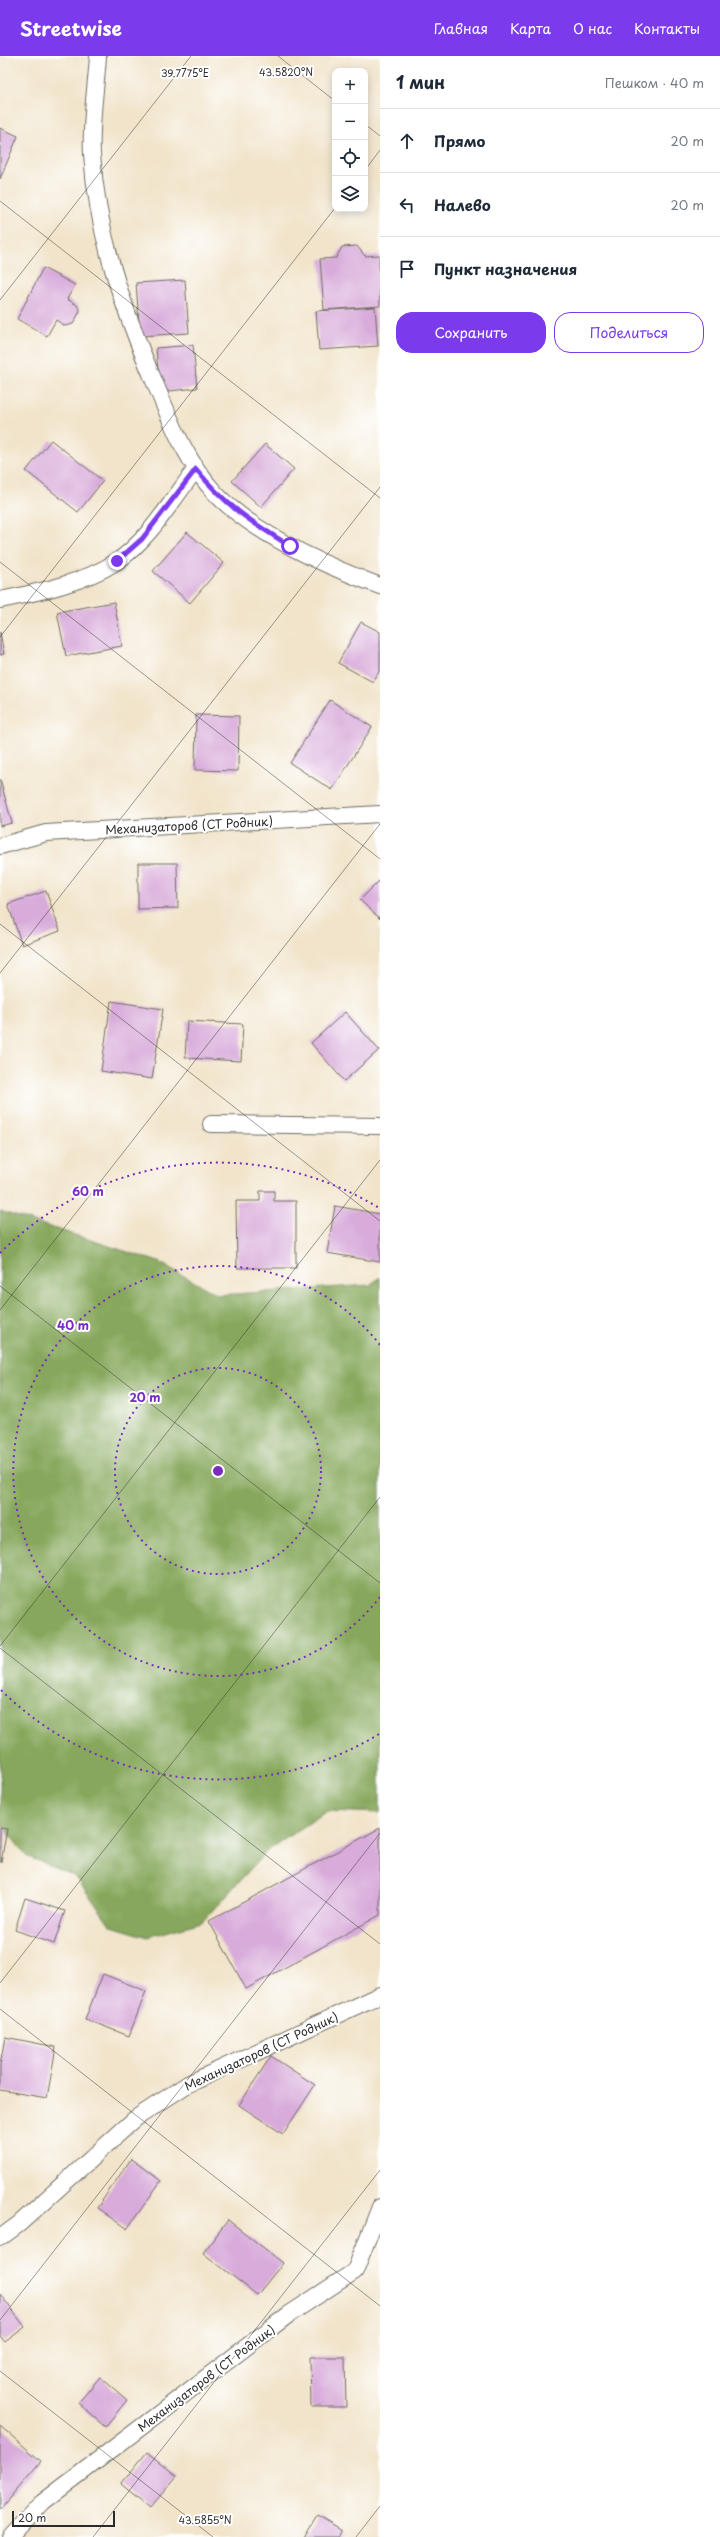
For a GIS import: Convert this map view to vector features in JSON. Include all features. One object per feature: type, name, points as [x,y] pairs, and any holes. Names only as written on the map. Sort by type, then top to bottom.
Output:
[{"type":"lane","points":[[98,56],[92,152],[96,198],[105,246],[129,323],[180,444],[196,469],[216,493],[239,514],[290,546],[339,571],[380,586]]},
{"type":"lane","points":[[0,600],[27,594],[89,576],[117,561],[142,539],[196,469]]},
{"type":"lane","name":"Механизаторов (СТ Родник)","points":[[0,846],[46,833],[351,817],[380,814]]},
{"type":"lane","points":[[211,1124],[380,1126]]},
{"type":"lane","name":"Механизаторов (СТ Родник)","points":[[0,2238],[19,2224],[136,2118],[188,2084],[380,1995]]},
{"type":"lane","name":"Механизаторов (СТ Родник)","points":[[11,2537],[43,2502],[288,2315],[355,2271],[380,2207]]},
{"type":"green space","points":[[0,1211],[159,1262],[218,1295],[370,1285],[380,1277],[380,1813],[327,1811],[267,1851],[202,1922],[148,1937],[111,1926],[75,1876],[26,1856],[0,1822]]},
{"type":"building","points":[[0,128],[18,136],[0,179]]},
{"type":"building","points":[[357,246],[365,256],[379,255],[380,306],[324,310],[320,259],[336,258],[342,247]]},
{"type":"building","points":[[43,268],[75,285],[67,299],[77,305],[80,311],[73,324],[65,326],[56,320],[47,336],[17,319]]},
{"type":"building","points":[[185,280],[189,333],[140,336],[136,283]]},
{"type":"building","points":[[375,307],[378,346],[319,350],[316,311]]},
{"type":"building","points":[[193,345],[197,388],[160,392],[156,348]]},
{"type":"building","points":[[51,440],[103,481],[78,512],[26,471]]},
{"type":"building","points":[[265,444],[294,469],[261,507],[232,481]]},
{"type":"building","points":[[187,532],[224,563],[190,603],[153,571]]},
{"type":"building","points":[[114,602],[122,646],[66,656],[57,612]]},
{"type":"building","points":[[361,622],[380,632],[380,670],[373,682],[338,663]]},
{"type":"building","points":[[0,632],[4,654],[0,655]]},
{"type":"building","points":[[330,700],[372,727],[332,790],[290,763]]},
{"type":"building","points":[[196,715],[239,716],[238,771],[195,770]]},
{"type":"building","points":[[0,779],[12,823],[0,826]]},
{"type":"building","points":[[138,863],[177,863],[178,908],[138,909]]},
{"type":"building","points":[[380,880],[380,919],[360,900]]},
{"type":"building","points":[[46,891],[60,931],[22,945],[8,904]]},
{"type":"building","points":[[111,1001],[163,1009],[152,1079],[101,1071]]},
{"type":"building","points":[[345,1012],[379,1050],[344,1081],[311,1043]]},
{"type":"building","points":[[187,1021],[243,1024],[241,1061],[185,1058]]},
{"type":"building","points":[[260,1191],[274,1191],[274,1201],[296,1201],[296,1268],[237,1268],[236,1201],[260,1201]]},
{"type":"building","points":[[335,1206],[380,1214],[380,1262],[327,1253]]},
{"type":"building","points":[[0,1828],[7,1829],[1,1862],[0,1862]]},
{"type":"building","points":[[380,1828],[380,1915],[246,1989],[209,1921]]},
{"type":"building","points":[[25,1898],[65,1911],[54,1944],[15,1930]]},
{"type":"building","points":[[103,1974],[146,1991],[129,2036],[85,2019]]},
{"type":"building","points":[[5,2037],[56,2047],[47,2098],[0,2090],[0,2065]]},
{"type":"building","points":[[271,2056],[315,2085],[283,2134],[239,2105]]},
{"type":"building","points":[[131,2159],[161,2181],[127,2229],[97,2208]]},
{"type":"building","points":[[228,2220],[283,2263],[257,2295],[203,2253]]},
{"type":"building","points":[[0,2294],[25,2327],[5,2342],[0,2336]]},
{"type":"building","points":[[310,2357],[345,2357],[346,2407],[311,2407]]},
{"type":"building","points":[[100,2377],[127,2400],[105,2427],[78,2403]]},
{"type":"building","points":[[0,2426],[41,2461],[0,2509]]},
{"type":"building","points":[[147,2452],[177,2476],[150,2508],[121,2484]]},
{"type":"building","points":[[317,2515],[342,2530],[339,2537],[304,2537]]},
{"type":"route","points":[[117,561],[142,539],[196,469],[216,493],[239,514],[290,546]]}]
